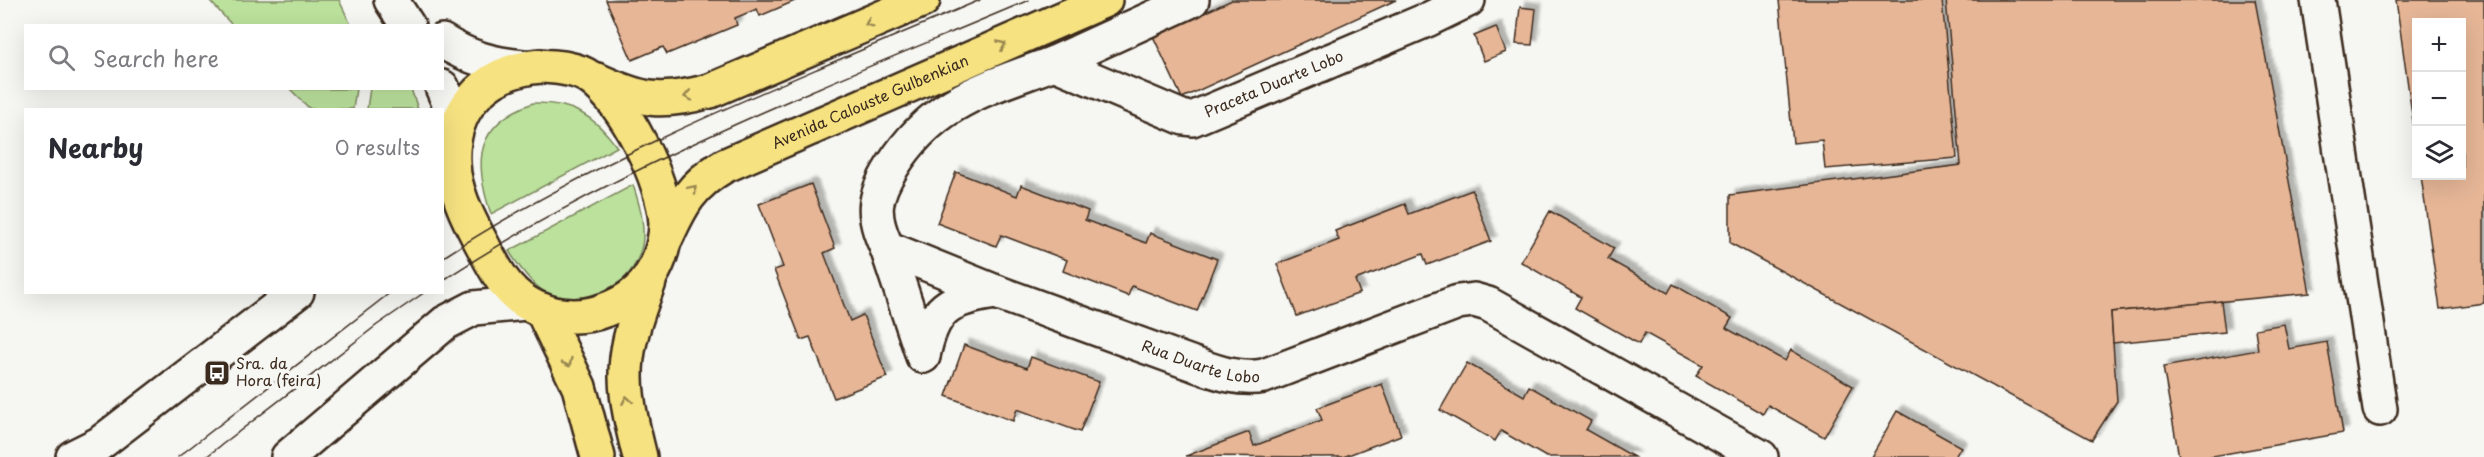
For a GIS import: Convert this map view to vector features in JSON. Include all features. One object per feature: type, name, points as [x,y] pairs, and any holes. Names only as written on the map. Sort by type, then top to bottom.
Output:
[{"type":"main road","points":[[652,274],[631,298],[595,314],[560,315],[534,307],[513,292],[496,269],[449,181],[453,141],[458,123],[477,93],[506,73],[523,67],[559,67],[636,96],[653,100],[690,96],[710,91],[923,0]]},
{"type":"main road","name":"Avenida Calouste Gulbenkian","points":[[652,274],[665,240],[690,192],[704,178],[724,166],[1105,0]]},
{"type":"main road","points":[[588,76],[615,103],[649,164],[663,205],[665,240]]},
{"type":"main road","points":[[640,457],[625,392],[624,366],[629,339],[652,274]]},
{"type":"main road","points":[[534,307],[579,387],[598,457]]},
{"type":"street","points":[[996,292],[968,296],[943,308],[928,334],[923,356],[875,217],[876,204],[886,176],[917,132],[954,103],[1054,63],[1192,0]]},
{"type":"street","name":"Praceta Duarte Lobo","points":[[1054,63],[1184,118],[1192,119],[1429,19],[1468,0]]},
{"type":"street","points":[[2318,0],[2380,410]]},
{"type":"street","points":[[444,42],[465,56],[491,64],[523,67]]},
{"type":"street","points":[[443,90],[450,105],[453,141]]},
{"type":"street","name":"Rua Duarte Lobo","points":[[887,248],[996,292],[1219,373],[1250,379],[1270,374],[1458,302],[1474,300],[1488,304],[1761,457]]},
{"type":"street","points":[[73,457],[99,444],[294,294]]},
{"type":"street","points":[[288,457],[445,323],[474,308],[534,307]]},
{"type":"green space","points":[[209,0],[339,0],[351,24],[231,24]]},
{"type":"green space","points":[[291,90],[356,90],[353,108],[309,108]]},
{"type":"green space","points":[[370,90],[411,90],[418,108],[367,108]]},
{"type":"green space","points":[[533,103],[559,105],[581,113],[600,127],[617,147],[491,214],[482,177],[481,161],[484,146],[489,133],[499,122]]},
{"type":"green space","points":[[633,185],[643,225],[640,254],[633,268],[612,289],[584,299],[569,300],[554,297],[534,284],[509,251]]},
{"type":"building","points":[[606,0],[797,0],[760,16],[757,9],[735,18],[737,25],[667,54],[663,47],[632,60]]},
{"type":"building","points":[[1232,0],[1396,0],[1182,98],[1153,36]]},
{"type":"building","points":[[1779,0],[1942,0],[1957,158],[1825,169],[1822,140],[1793,143]]},
{"type":"building","points":[[1946,0],[2255,0],[2310,293],[2111,312],[2117,401],[2092,440],[1730,243],[1730,195],[1961,165]]},
{"type":"building","points":[[2396,0],[2484,0],[2484,303],[2440,309],[2422,180],[2466,180],[2466,18],[2412,18],[2412,114]]},
{"type":"building","points":[[1520,7],[1536,9],[1532,45],[1516,44]]},
{"type":"building","points":[[1496,27],[1506,52],[1484,61],[1474,36]]},
{"type":"building","points":[[956,172],[1017,196],[1021,185],[1088,211],[1085,220],[1146,243],[1150,233],[1217,259],[1197,311],[1132,286],[1128,296],[1063,271],[1067,260],[1001,235],[996,246],[937,223]]},
{"type":"building","points":[[811,184],[835,248],[824,253],[850,321],[863,315],[887,377],[834,398],[810,337],[801,340],[774,270],[783,267],[759,204]]},
{"type":"building","points":[[1472,190],[1491,241],[1427,265],[1423,254],[1355,280],[1360,293],[1297,316],[1277,264],[1339,240],[1335,231],[1405,204],[1409,214]]},
{"type":"building","points":[[1550,211],[1614,248],[1608,259],[1668,293],[1673,284],[1732,318],[1726,328],[1785,361],[1791,350],[1853,386],[1824,437],[1768,405],[1763,414],[1696,376],[1703,365],[1645,333],[1639,344],[1575,308],[1581,297],[1521,262]]},
{"type":"building","points":[[2221,301],[2225,332],[2113,343],[2111,312]]},
{"type":"building","points":[[2284,324],[2289,349],[2327,342],[2343,433],[2207,457],[2179,457],[2163,367],[2258,350],[2255,329]]},
{"type":"building","points":[[964,345],[1027,368],[1031,357],[1099,382],[1080,432],[1017,409],[1013,421],[946,396]]},
{"type":"building","points":[[1467,363],[1524,396],[1529,386],[1591,421],[1586,430],[1634,457],[1546,457],[1501,431],[1495,441],[1440,410]]},
{"type":"building","points":[[1382,384],[1401,435],[1343,457],[1186,456],[1249,432],[1254,446],[1322,420],[1317,408]]},
{"type":"building","points":[[1897,411],[1961,447],[1955,457],[1871,457]]},
{"type":"tram line","points":[[444,257],[506,219],[638,149],[774,87],[980,0]]},
{"type":"tram line","points":[[444,280],[511,238],[655,162],[804,94],[1029,0]]},
{"type":"tram line","points":[[178,457],[388,294]]},
{"type":"tram line","points":[[206,457],[377,325],[422,294]]},
{"type":"place","name":"Sra. da Hora (feira)","points":[[217,373]]}]
